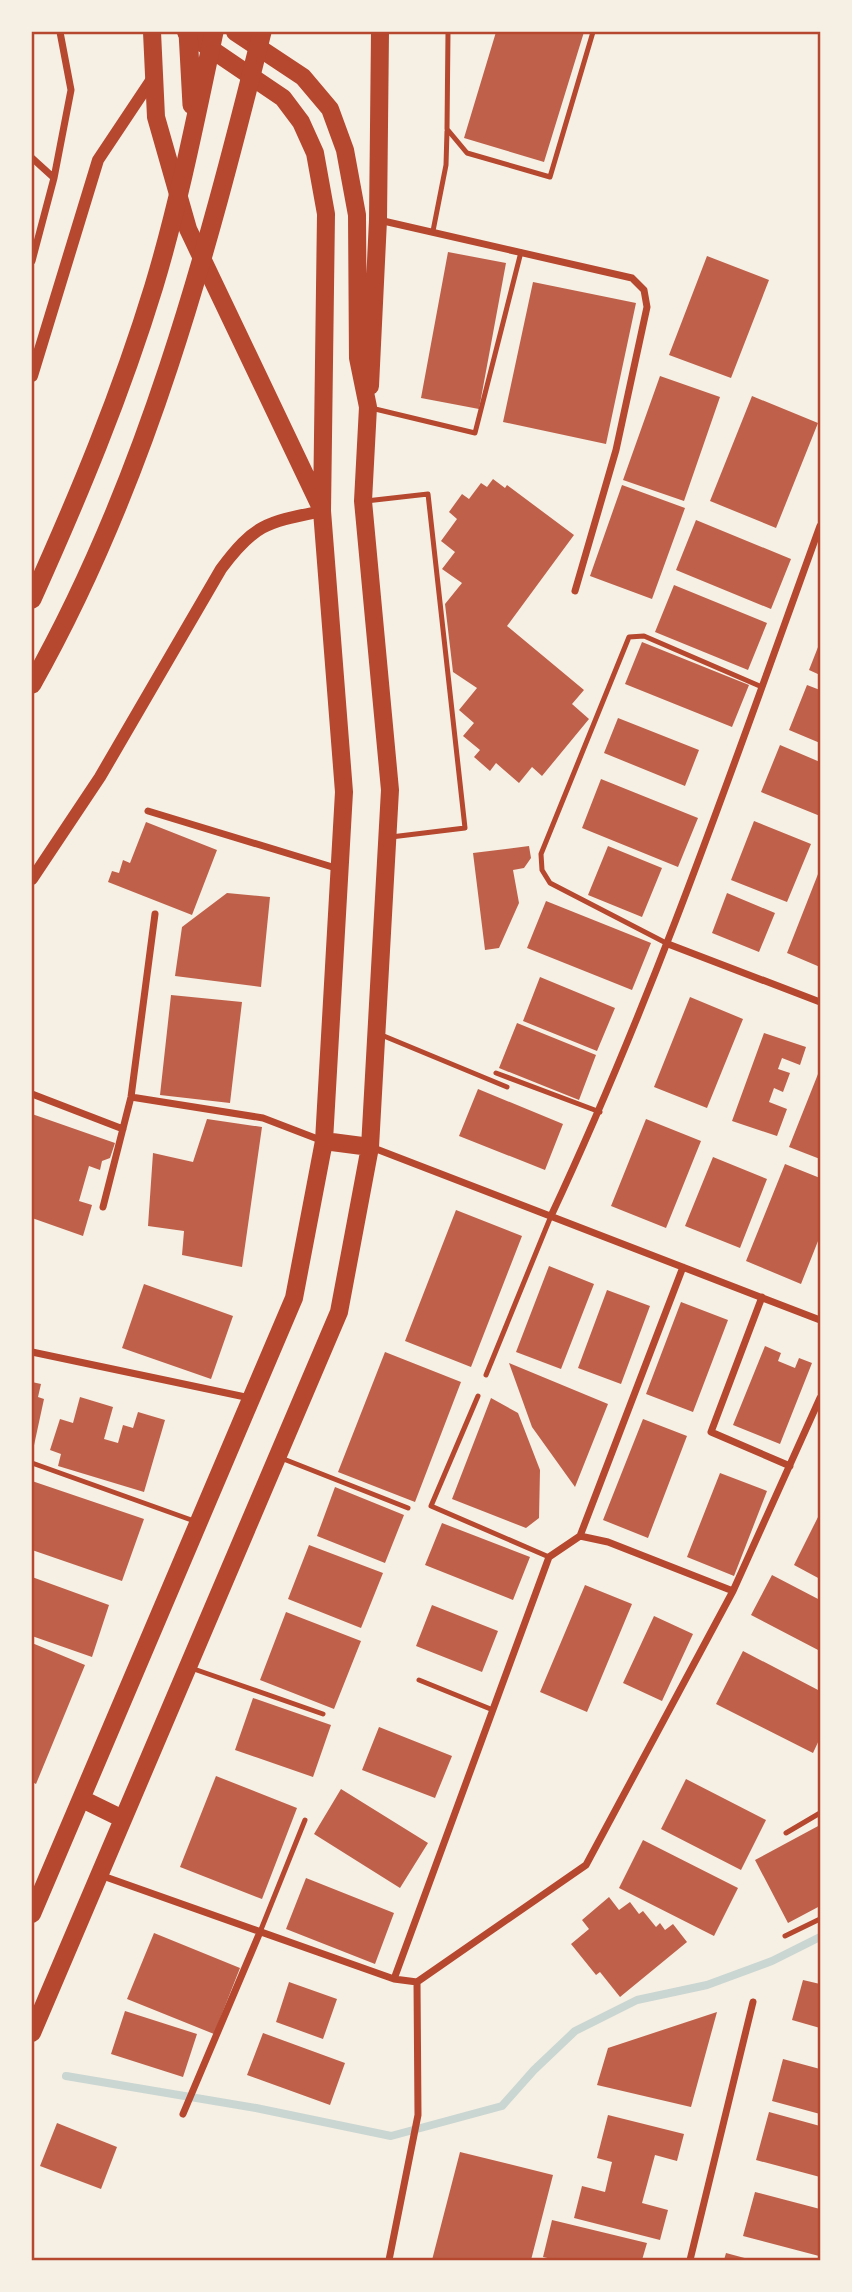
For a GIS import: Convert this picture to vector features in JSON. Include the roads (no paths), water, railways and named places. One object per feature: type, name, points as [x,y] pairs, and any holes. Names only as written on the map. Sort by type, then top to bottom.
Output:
[{"type":"highway","points":[[187,32],[193,134]]},
{"type":"highway","points":[[32,599],[121,387],[154,285],[193,134],[214,32]]},
{"type":"highway","points":[[32,684],[59,636],[110,525],[158,400],[193,296],[262,32]]},
{"type":"main road","points":[[152,32],[156,117],[188,229],[322,511]]},
{"type":"main road","points":[[32,1914],[294,1298],[324,1141],[344,792],[322,511],[326,214],[315,153],[301,122],[283,98],[187,32]]},
{"type":"main road","points":[[235,32],[303,77],[330,109],[345,150],[357,215],[358,358],[368,407]]},
{"type":"main road","points":[[33,2023],[99,1875],[339,1312],[370,1147],[390,790],[363,501],[378,220],[380,32]]},
{"type":"main road","points":[[324,1141],[370,1147]]},
{"type":"main road","points":[[82,1799],[123,1819]]},
{"type":"street","points":[[32,261],[54,178],[71,90],[60,32]]},
{"type":"street","points":[[32,376],[98,160],[154,76]]},
{"type":"street","points":[[32,158],[54,178]]},
{"type":"street","points":[[378,220],[632,278],[644,290],[647,307],[616,450],[575,592]]},
{"type":"street","points":[[32,879],[100,777],[221,569],[243,539],[275,521],[322,511]]},
{"type":"street","points":[[551,1216],[600,1112],[668,944],[821,526]]},
{"type":"street","points":[[148,811],[340,869]]},
{"type":"street","points":[[103,1207],[131,1097],[155,914]]},
{"type":"street","points":[[668,944],[821,1002]]},
{"type":"street","points":[[32,1094],[123,1129]]},
{"type":"street","points":[[131,1097],[262,1118],[324,1141]]},
{"type":"street","points":[[370,1147],[821,1320]]},
{"type":"street","points":[[394,1979],[549,1558],[580,1536],[683,1267]]},
{"type":"street","points":[[762,1297],[711,1432],[790,1466]]},
{"type":"street","points":[[32,1352],[252,1398]]},
{"type":"street","points":[[99,1875],[394,1979],[417,1982],[586,1865],[733,1591],[821,1398]]},
{"type":"street","points":[[580,1536],[608,1542],[733,1591]]},
{"type":"street","points":[[183,2113],[260,1932]]},
{"type":"street","points":[[389,2260],[418,2115],[417,1982]]},
{"type":"street","points":[[690,2260],[753,2002]]},
{"type":"lane","points":[[433,231],[446,166],[448,32]]},
{"type":"lane","points":[[447,129],[467,153],[550,177],[593,32]]},
{"type":"lane","points":[[368,407],[475,433],[521,252]]},
{"type":"lane","points":[[363,501],[428,494],[464,828],[388,838]]},
{"type":"lane","points":[[668,944],[550,883],[542,870],[541,854],[629,637],[644,636],[762,687]]},
{"type":"lane","points":[[377,1032],[507,1087]]},
{"type":"lane","points":[[496,1073],[600,1112]]},
{"type":"lane","points":[[486,1375],[551,1216]]},
{"type":"lane","points":[[478,1396],[431,1506],[549,1558]]},
{"type":"lane","points":[[277,1457],[408,1508]]},
{"type":"lane","points":[[32,1463],[199,1522]]},
{"type":"lane","points":[[188,1667],[323,1714]]},
{"type":"lane","points":[[419,1680],[493,1710]]},
{"type":"lane","points":[[786,1833],[821,1813]]},
{"type":"lane","points":[[260,1932],[305,1820]]},
{"type":"lane","points":[[785,1936],[821,1919]]},
{"type":"waterway","points":[[66,2076],[256,2108],[391,2136],[502,2106],[534,2070],[575,2031],[637,2000],[707,1985],[772,1961],[820,1937]]}]
